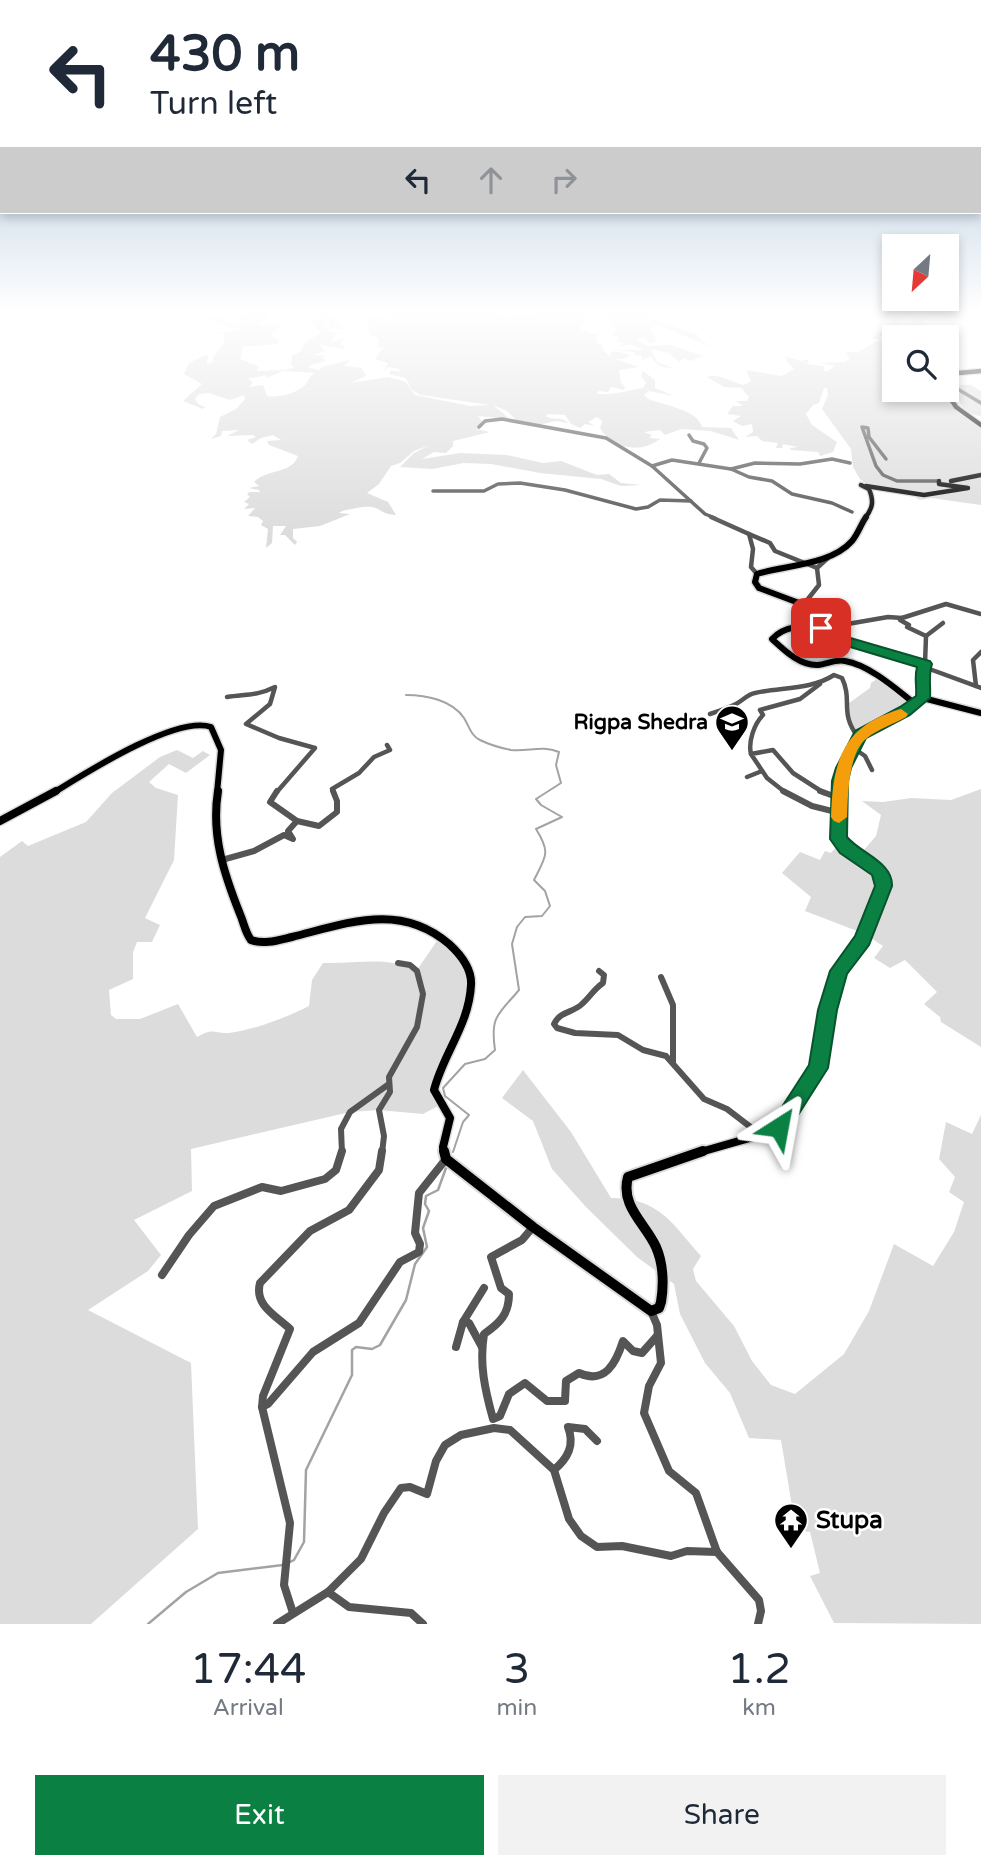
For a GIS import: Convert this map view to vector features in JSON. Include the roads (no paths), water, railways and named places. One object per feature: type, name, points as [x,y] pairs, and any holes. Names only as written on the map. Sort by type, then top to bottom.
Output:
[{"type":"main road","points":[[954,402],[956,407],[981,425]]},
{"type":"main road","points":[[836,626],[823,612],[760,588],[755,582],[757,574],[804,563],[833,552],[851,541],[873,509],[873,497],[869,489],[861,485],[922,495],[968,488],[937,483],[971,479],[981,475]]},
{"type":"main road","points":[[836,626],[786,629],[777,632],[772,639],[786,652],[806,664],[818,665],[842,660],[856,664],[896,688],[914,703]]},
{"type":"main road","points":[[0,821],[31,806],[107,758],[175,731],[205,725],[214,731],[222,757],[214,809],[222,860],[227,885],[250,941],[270,942],[350,923],[400,917],[428,926],[459,956],[471,976],[471,986],[454,1050],[434,1089],[450,1118],[443,1147],[446,1159],[533,1227],[611,1280],[642,1307],[652,1311],[659,1308],[662,1301],[662,1269],[652,1239],[626,1198],[624,1187],[628,1177],[699,1152],[761,1135],[783,1123],[817,1072],[827,1010],[839,971],[863,940],[884,886],[884,879],[878,871],[840,843],[840,781],[852,747],[858,737],[898,716],[923,698],[981,713]]},
{"type":"street","points":[[959,390],[981,403]]},
{"type":"street","points":[[478,427],[489,419],[502,419],[601,437],[652,466],[710,516],[770,543],[775,551],[817,568]]},
{"type":"street","points":[[886,459],[869,437],[868,428],[862,427],[876,466],[885,477],[912,483],[939,481]]},
{"type":"street","points":[[689,435],[693,441],[704,444],[707,448],[699,463]]},
{"type":"street","points":[[731,470],[755,463],[800,464],[832,458],[850,463]]},
{"type":"street","points":[[652,466],[672,460],[731,470],[772,481],[792,494],[832,503],[852,512]]},
{"type":"street","points":[[433,491],[484,491],[498,484],[520,483],[625,504],[636,509],[648,507],[660,500],[691,501]]},
{"type":"street","points":[[749,534],[751,567],[757,574]]},
{"type":"street","points":[[804,604],[818,585],[815,572],[817,568],[833,552]]},
{"type":"street","points":[[836,626],[888,617],[902,618],[946,604],[981,614]]},
{"type":"street","points":[[902,618],[900,620],[909,625],[907,627],[926,636]]},
{"type":"street","points":[[923,698],[920,680],[926,636],[943,623]]},
{"type":"street","points":[[821,628],[842,640],[924,665],[979,687]]},
{"type":"street","points":[[979,687],[972,660],[981,652]]},
{"type":"street","points":[[839,813],[817,809],[790,796],[771,782],[751,754],[749,745],[754,739],[757,721],[763,715],[760,710],[789,704],[812,692],[834,675],[844,681],[844,715],[858,737]]},
{"type":"street","points":[[710,714],[739,703],[752,693],[775,692],[803,684],[820,684]]},
{"type":"street","points":[[227,697],[248,694],[256,696],[275,687],[272,701],[246,724],[279,738],[315,748],[278,789],[270,802],[297,821],[319,826],[333,817],[337,812],[337,801],[332,789],[359,773],[374,757],[390,750],[387,745]]},
{"type":"street","points":[[852,747],[865,756],[872,770]]},
{"type":"street","points":[[751,754],[773,750],[779,760],[811,789],[839,798]]},
{"type":"street","points":[[747,777],[762,771]]},
{"type":"street","points":[[222,860],[254,851],[284,835],[293,839],[288,831],[297,821]]},
{"type":"street","points":[[293,1613],[284,1585],[289,1556],[290,1522],[262,1407],[263,1396],[290,1329],[261,1303],[257,1294],[260,1283],[310,1231],[349,1210],[379,1170],[384,1136],[379,1110],[390,1092],[389,1077],[417,1027],[423,994],[417,971],[410,965],[398,962]]},
{"type":"street","points":[[598,971],[604,975],[603,983],[592,991],[581,1006],[558,1016],[554,1024],[557,1028],[575,1033],[618,1035],[643,1050],[666,1056],[704,1099],[727,1110],[761,1135]]},
{"type":"street","points":[[661,977],[673,1004],[673,1062]]},
{"type":"street","points":[[162,1275],[174,1254],[219,1202],[252,1194],[266,1184],[281,1191],[311,1180],[324,1180],[332,1175],[340,1164],[345,1146],[341,1129],[351,1112],[389,1084]]},
{"type":"street","points":[[262,1407],[268,1404],[313,1352],[359,1323],[400,1262],[419,1252],[420,1244],[415,1233],[419,1193],[430,1186],[436,1171],[446,1159]]},
{"type":"street","points":[[494,1424],[480,1367],[482,1346],[484,1334],[500,1325],[509,1306],[509,1294],[501,1287],[491,1256],[522,1240],[533,1227]]},
{"type":"street","points":[[456,1347],[463,1322],[484,1288]]},
{"type":"street","points":[[652,1311],[662,1352],[661,1363],[649,1387],[644,1413],[669,1471],[696,1493],[718,1552],[759,1600],[761,1611],[758,1624]]},
{"type":"street","points":[[463,1322],[469,1323],[482,1346]]},
{"type":"street","points":[[277,1624],[328,1592],[361,1559],[384,1513],[401,1488],[410,1487],[428,1494],[436,1461],[445,1445],[461,1435],[494,1424],[509,1394],[525,1383],[546,1402],[555,1404],[565,1401],[566,1381],[572,1376],[579,1373],[586,1378],[598,1378],[607,1373],[618,1359],[623,1342],[633,1351],[642,1353],[657,1336]]},
{"type":"street","points":[[494,1424],[510,1430],[554,1470],[569,1519],[581,1536],[597,1547],[622,1546],[671,1556],[687,1551],[718,1552]]},
{"type":"street","points":[[554,1470],[564,1462],[570,1450],[572,1434],[568,1427],[590,1430],[597,1441]]},
{"type":"street","points":[[328,1592],[349,1607],[411,1613],[423,1624]]},
{"type":"waterway","points":[[406,695],[430,698],[453,707],[464,718],[474,736],[487,743],[511,750],[547,749],[559,752],[556,765],[561,783],[536,799],[562,817],[536,829],[544,844],[545,854],[534,880],[545,891],[550,906],[542,916],[525,917],[517,927],[512,944],[519,990],[497,1017],[494,1030],[495,1050],[485,1059],[465,1064],[443,1088],[445,1096],[469,1115],[463,1122],[453,1152]]},
{"type":"waterway","points":[[288,1563],[294,1560],[304,1542],[306,1470],[352,1375],[352,1350],[356,1347],[372,1349],[380,1345],[406,1300],[415,1264],[427,1247],[423,1228],[429,1211],[425,1204],[426,1196],[438,1190],[446,1168]]},
{"type":"waterway","points":[[148,1624],[186,1592],[218,1573],[283,1565]]},
{"type":"place","name":"Rigpa Shedra","points":[[732,752]]},
{"type":"place","name":"Stupa","points":[[791,1550]]}]
